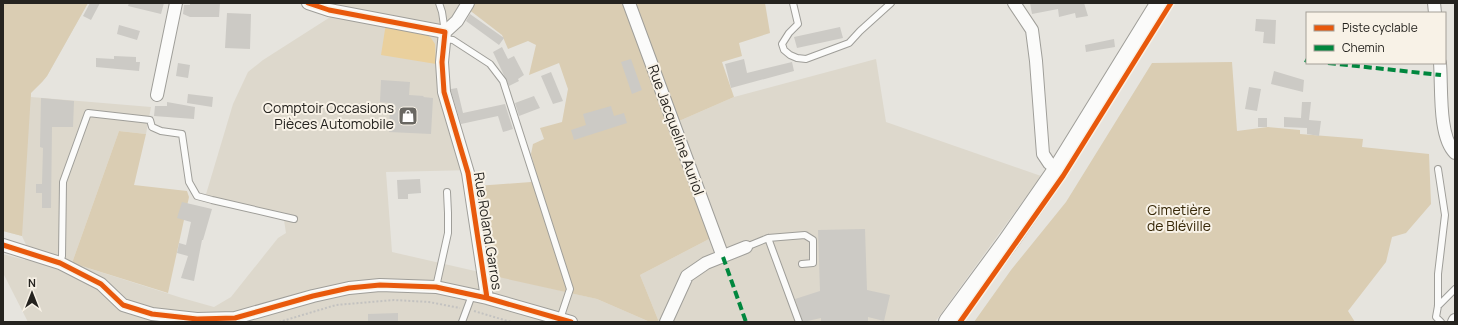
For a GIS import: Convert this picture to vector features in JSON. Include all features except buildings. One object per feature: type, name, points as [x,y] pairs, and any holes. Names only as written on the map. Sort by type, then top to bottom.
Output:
[{"type":"main road","points":[[948,322],[1008,242],[1058,170],[1161,3]]},
{"type":"street","points":[[157,95],[176,3]]},
{"type":"street","points":[[308,3],[329,10],[445,36],[457,21],[468,3]]},
{"type":"street","name":"Rue Jacqueline Auriol","points":[[629,3],[723,257]]},
{"type":"street","points":[[1014,3],[1032,30],[1036,61],[1043,154],[1049,163],[1058,170]]},
{"type":"street","name":"Rue Roland Garros","points":[[445,36],[442,62],[444,92],[468,172],[487,298],[566,320]]},
{"type":"street","points":[[1440,64],[1443,119],[1447,141],[1455,153]]},
{"type":"street","points":[[3,245],[60,264],[100,284],[123,305],[154,318],[235,318],[313,296],[349,288],[380,285],[436,287],[487,298]]},
{"type":"street","points":[[666,322],[687,276],[706,263],[746,247]]},
{"type":"lane","points":[[439,3],[442,12],[445,36],[490,64],[503,81],[570,289],[566,320]]},
{"type":"lane","points":[[793,3],[798,24],[782,44],[784,50],[790,55],[797,58],[806,59],[849,43],[891,3]]},
{"type":"lane","points":[[60,264],[62,256],[63,182],[88,113],[150,120],[152,127],[161,131],[182,134],[189,182],[197,196],[294,219]]},
{"type":"lane","points":[[1438,169],[1445,215],[1438,274],[1438,306],[1436,318],[1441,322]]},
{"type":"lane","points":[[436,287],[448,234],[447,192]]},
{"type":"lane","points":[[746,247],[768,238],[805,235],[813,240],[813,264],[802,264]]},
{"type":"lane","points":[[768,238],[799,322]]},
{"type":"lane","points":[[1438,306],[1455,290]]},
{"type":"lane","points":[[462,322],[472,295]]},
{"type":"path","points":[[279,322],[336,306],[394,300],[429,302],[467,309],[511,322]]},
{"type":"shaded area","points":[[3,3],[88,3],[47,76],[31,92],[31,97],[151,107],[146,134],[119,131],[72,263],[214,307],[231,297],[278,238],[286,233],[284,220],[204,201],[233,104],[248,72],[263,60],[335,14],[296,3],[471,3],[452,32],[445,67],[447,84],[474,170],[386,172],[392,252],[597,299],[650,322],[28,322],[3,273],[3,254],[25,260],[28,249],[22,236],[3,231]]},
{"type":"shaded area","points":[[386,23],[425,33],[435,44],[436,64],[381,55]]},
{"type":"shaded area","points":[[876,59],[886,122],[1041,176],[935,322],[659,322],[640,275],[711,238],[679,121],[734,97]]},
{"type":"green space","points":[[3,3],[88,3],[47,76],[31,93],[22,236],[3,231]]},
{"type":"green space","points":[[471,3],[765,3],[770,33],[739,43],[742,56],[722,62],[734,97],[679,121],[711,238],[640,275],[659,322],[650,322],[597,299],[494,276],[488,260],[476,186],[531,182],[538,180],[531,154],[533,144],[544,139],[540,128],[562,122],[568,89],[559,63],[529,75],[536,45],[528,41],[508,49],[502,35],[468,9]]},
{"type":"green space","name":"Cimetière de Bléville","points":[[1232,62],[1237,131],[1268,127],[1300,130],[1300,134],[1363,139],[1362,147],[1429,154],[1431,204],[1406,233],[1392,237],[1386,262],[1348,311],[1355,322],[974,322],[1011,270],[1066,202],[1152,63]]},
{"type":"green space","points":[[119,131],[146,134],[134,185],[187,191],[189,197],[168,293],[72,263]]},
{"type":"marked path","points":[[1337,64],[1441,75]]},
{"type":"marked path","points":[[723,257],[746,322]]},
{"type":"cycle path","points":[[308,3],[329,10],[445,32],[442,62],[444,92],[468,173],[487,298]]},
{"type":"cycle path","points":[[960,322],[1063,176],[1171,3]]},
{"type":"cycle path","points":[[3,245],[60,263],[101,284],[123,305],[152,314],[197,319],[235,318],[313,296],[349,288],[380,285],[436,287],[487,298],[571,322]]},
{"type":"place","name":"Comptoir Occasions Pièces Automobile","points":[[408,116]]}]
